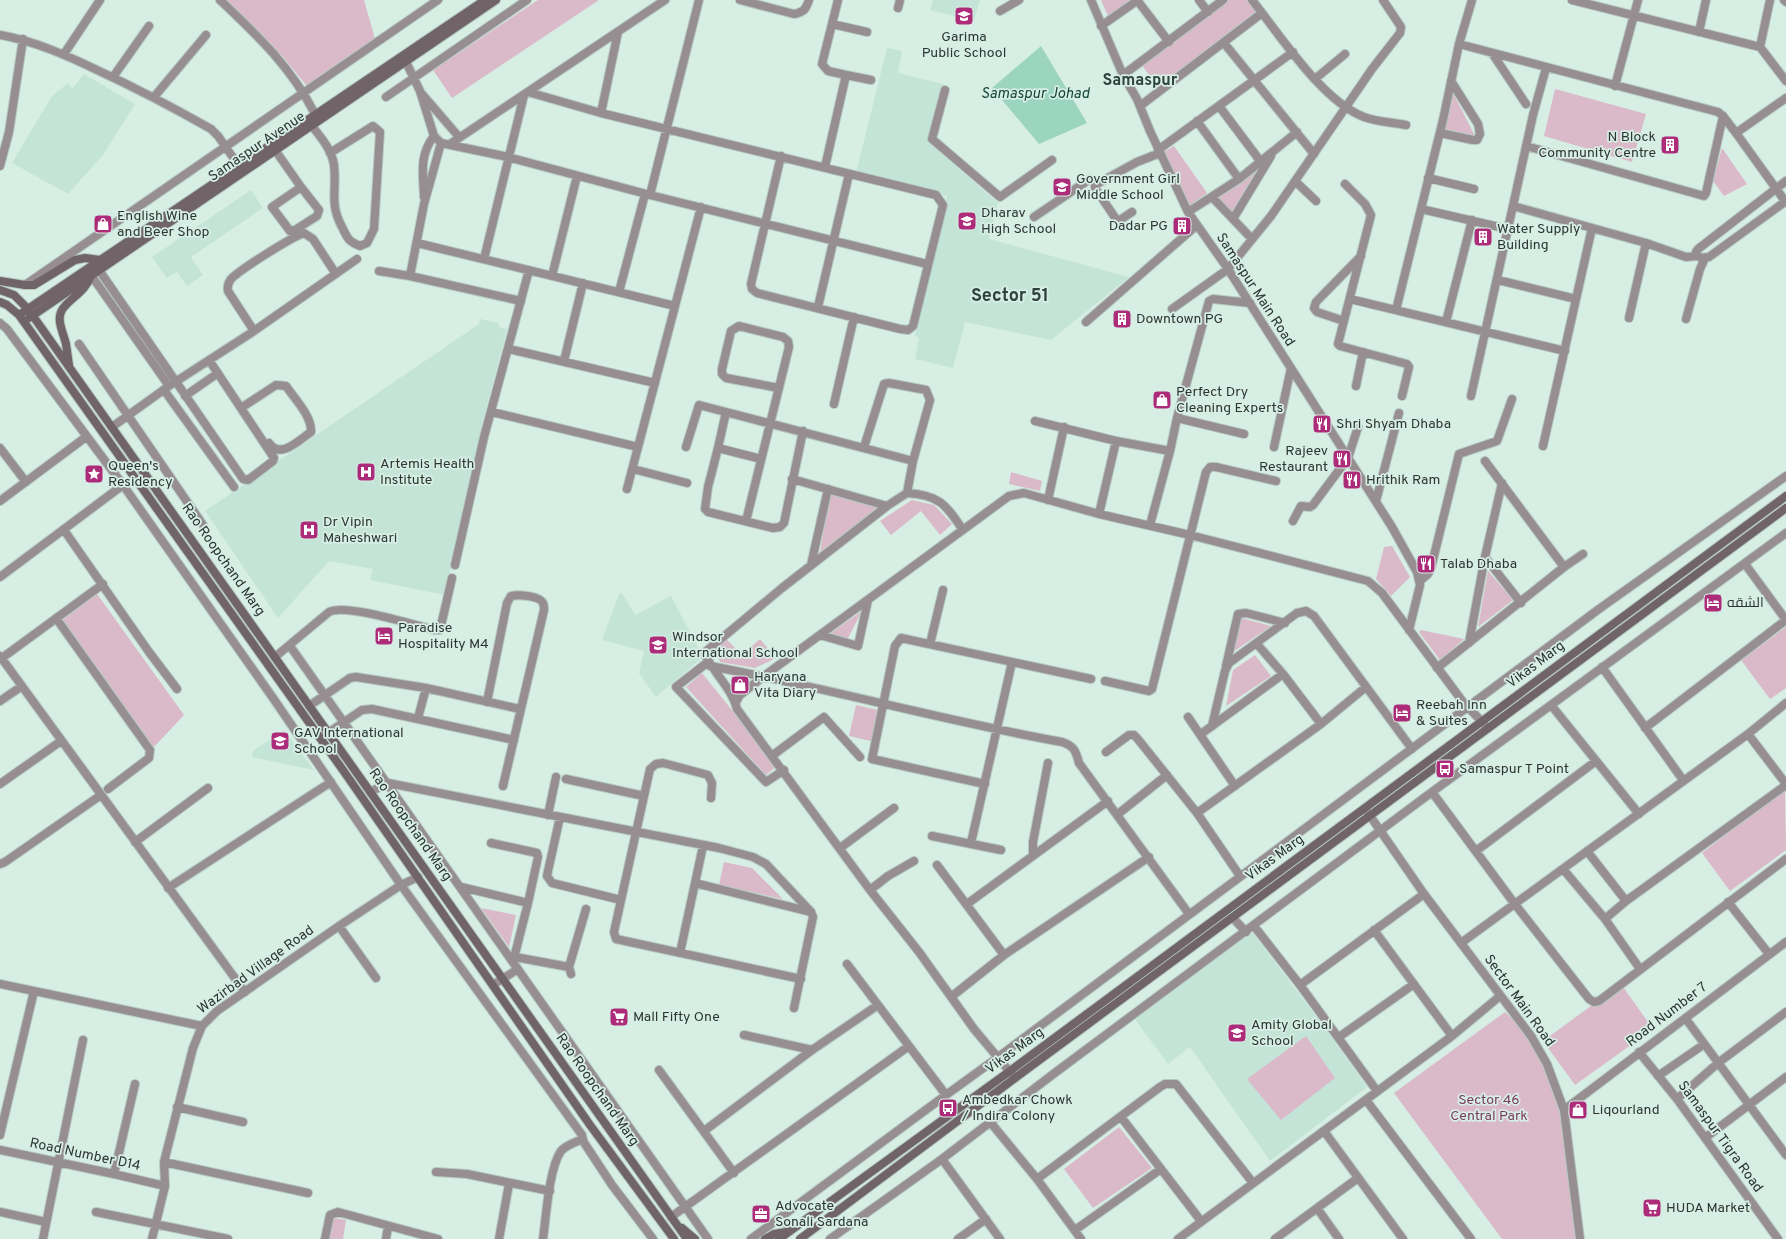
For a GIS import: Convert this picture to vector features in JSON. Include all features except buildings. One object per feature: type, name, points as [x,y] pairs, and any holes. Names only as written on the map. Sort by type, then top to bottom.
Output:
[{"type":"main road","name":"Samaspur Avenue","points":[[30,312],[99,270],[212,188],[239,166],[485,0]]},
{"type":"main road","name":"Samaspur Avenue","points":[[30,312],[100,260],[212,188],[275,150],[496,0]]},
{"type":"main road","points":[[0,281],[25,285],[38,283],[75,260],[81,258],[100,260]]},
{"type":"main road","points":[[70,368],[66,343],[60,325],[60,312],[64,306],[87,286],[91,275]]},
{"type":"main road","name":"Rao Roopchand Marg","points":[[0,290],[14,296],[30,312],[150,479],[328,733],[687,1239]]},
{"type":"main road","name":"Rao Roopchand Marg","points":[[0,302],[7,305],[21,318],[320,738],[590,1125],[673,1238]]},
{"type":"main road","points":[[21,318],[30,312]]},
{"type":"main road","points":[[140,486],[150,479]]},
{"type":"main road","name":"Vikas Marg","points":[[803,1238],[1012,1074],[1364,809],[1786,496]]},
{"type":"main road","name":"Vikas Marg","points":[[778,1239],[1233,918],[1786,508]]},
{"type":"main road","points":[[677,1226],[683,1228],[695,1239]]},
{"type":"main road","points":[[765,1239],[774,1234],[790,1230]]},
{"type":"street","points":[[64,54],[100,0]]},
{"type":"street","points":[[220,0],[272,50],[304,92],[316,114]]},
{"type":"street","points":[[25,285],[438,0]]},
{"type":"street","points":[[386,97],[527,0]]},
{"type":"street","points":[[450,144],[664,0]]},
{"type":"street","points":[[619,292],[666,128],[700,0]]},
{"type":"street","points":[[740,0],[794,14],[803,12],[807,7],[809,0]]},
{"type":"street","points":[[838,0],[822,64],[828,71],[871,80]]},
{"type":"street","points":[[1000,11],[1019,0]]},
{"type":"street","name":"Samaspur Main Road","points":[[1091,0],[1123,75],[1140,106],[1159,151],[1188,212],[1228,269],[1376,501],[1392,527],[1420,582]]},
{"type":"street","points":[[1101,26],[1137,0],[1169,42]]},
{"type":"street","points":[[1199,0],[1208,12]]},
{"type":"street","points":[[1123,75],[1223,0]]},
{"type":"street","points":[[1252,0],[1315,78],[1345,108],[1365,118],[1406,125]]},
{"type":"street","points":[[1172,309],[1228,269],[1295,182],[1345,108],[1400,33],[1401,26],[1383,0]]},
{"type":"street","points":[[1396,310],[1440,132],[1459,44],[1472,0]]},
{"type":"street","points":[[1572,0],[1760,47],[1786,81]]},
{"type":"street","points":[[1615,86],[1638,0]]},
{"type":"street","points":[[1698,32],[1706,0]]},
{"type":"street","points":[[1760,47],[1770,0]]},
{"type":"street","points":[[1140,106],[1262,13]]},
{"type":"street","points":[[832,24],[867,32]]},
{"type":"street","points":[[112,77],[149,26]]},
{"type":"street","points":[[601,113],[618,32]]},
{"type":"street","points":[[0,35],[23,39],[64,54],[154,97],[211,130],[226,146],[239,166]]},
{"type":"street","points":[[154,97],[206,35]]},
{"type":"street","points":[[0,166],[9,132],[23,39]]},
{"type":"street","points":[[1224,43],[1314,154]]},
{"type":"street","points":[[1459,44],[1546,68],[1712,110],[1723,116],[1785,201],[1701,257],[1686,257],[1646,243],[1513,206]]},
{"type":"street","points":[[1132,212],[1120,220],[1116,219],[1095,188],[1097,182],[1159,151],[1197,121],[1294,52]]},
{"type":"street","points":[[1492,53],[1526,104]]},
{"type":"street","points":[[1315,78],[1345,54]]},
{"type":"street","points":[[406,62],[420,91],[434,136],[441,142],[508,157],[647,194],[927,264]]},
{"type":"street","points":[[1471,396],[1498,280],[1533,115],[1546,68]]},
{"type":"street","points":[[825,167],[846,75]]},
{"type":"street","points":[[1440,132],[1477,140],[1480,134],[1478,124],[1451,81]]},
{"type":"street","points":[[945,90],[932,139],[1000,197],[1052,160]]},
{"type":"street","points":[[420,91],[459,138]]},
{"type":"street","points":[[526,94],[781,156],[936,195],[943,205],[927,264],[913,326],[908,330],[757,293],[752,289],[751,284],[781,156]]},
{"type":"street","points":[[484,259],[508,157],[526,94]]},
{"type":"street","points":[[1736,133],[1786,98]]},
{"type":"street","points":[[1219,106],[1260,162]]},
{"type":"street","points":[[1526,146],[1704,196],[1706,193],[1723,116]]},
{"type":"street","points":[[1197,121],[1239,179]]},
{"type":"street","points":[[311,126],[330,153],[334,164],[334,207],[336,217],[349,241],[360,246],[367,243],[374,229],[380,132],[373,126],[330,153]]},
{"type":"street","points":[[1188,212],[1239,179],[1273,153],[1297,132]]},
{"type":"street","points":[[424,204],[422,173],[424,155],[428,144],[434,136]]},
{"type":"street","points":[[410,276],[424,204],[441,142]]},
{"type":"street","points":[[275,150],[319,210],[317,216],[295,230],[290,231],[272,207],[301,187]]},
{"type":"street","points":[[1233,219],[1273,153]]},
{"type":"street","points":[[818,307],[849,174]]},
{"type":"street","points":[[552,276],[577,176]]},
{"type":"street","points":[[1428,178],[1474,189]]},
{"type":"street","points":[[1034,217],[1090,179],[1097,182]]},
{"type":"street","points":[[1686,319],[1700,269],[1701,257],[1696,252],[1698,249],[1786,181]]},
{"type":"street","points":[[1295,182],[1316,201]]},
{"type":"street","points":[[1345,184],[1365,204],[1371,215],[1338,340],[1340,346],[1407,364],[1409,367],[1402,396]]},
{"type":"street","points":[[1212,197],[1252,239]]},
{"type":"street","points":[[627,489],[634,469],[638,447],[701,207]]},
{"type":"street","points":[[1421,209],[1508,228]]},
{"type":"street","points":[[1446,322],[1472,220]]},
{"type":"street","points":[[1086,322],[1197,225]]},
{"type":"street","points":[[1543,446],[1592,228]]},
{"type":"street","points":[[254,331],[228,291],[228,283],[240,272],[304,233],[313,239],[336,274]]},
{"type":"street","points":[[417,243],[675,306]]},
{"type":"street","points":[[1629,318],[1646,243]]},
{"type":"street","points":[[76,251],[81,258]]},
{"type":"street","points":[[1344,321],[1317,312],[1314,308],[1316,302],[1361,256]]},
{"type":"street","points":[[112,427],[176,381],[254,331],[357,260]]},
{"type":"street","points":[[99,270],[243,479],[248,480],[273,461],[274,458],[218,373],[211,359]]},
{"type":"street","points":[[455,565],[484,437],[509,349],[529,270]]},
{"type":"street","points":[[379,271],[410,276],[521,302]]},
{"type":"street","points":[[91,275],[234,487]]},
{"type":"street","points":[[1498,280],[1576,299]]},
{"type":"street","points":[[564,361],[583,283]]},
{"type":"street","points":[[1150,525],[1209,301],[1213,299],[1250,303]]},
{"type":"street","points":[[1350,299],[1565,351]]},
{"type":"street","points":[[834,404],[854,317]]},
{"type":"street","points":[[0,323],[7,329],[123,486],[331,782],[401,885],[582,1137],[612,1185],[653,1239]]},
{"type":"street","points":[[746,520],[779,388],[789,347],[788,341],[783,337],[738,326],[734,327],[731,331],[722,374],[726,378],[779,388]]},
{"type":"street","points":[[79,344],[204,525]]},
{"type":"street","points":[[509,349],[655,383]]},
{"type":"street","points":[[1356,386],[1364,352]]},
{"type":"street","points":[[211,359],[272,448],[277,451],[283,451],[311,432],[311,426],[308,419],[286,386],[276,385],[244,406]]},
{"type":"street","points":[[1274,448],[1291,368]]},
{"type":"street","points":[[186,396],[218,373]]},
{"type":"street","points":[[864,447],[884,384],[889,383],[926,390],[930,400],[913,461],[907,493]]},
{"type":"street","points":[[1409,630],[1420,582],[1428,574],[1431,568],[1459,454],[1498,441],[1512,399]]},
{"type":"street","points":[[686,447],[699,405],[913,461]]},
{"type":"street","points":[[492,412],[638,447]]},
{"type":"street","points":[[726,412],[708,487],[705,509],[708,512],[746,520],[773,528],[780,527],[784,523],[803,432]]},
{"type":"street","points":[[1376,501],[1398,413]]},
{"type":"street","points":[[1177,418],[1244,434]]},
{"type":"street","points":[[1035,421],[1116,441],[1170,451]]},
{"type":"street","points":[[1048,500],[1064,427]]},
{"type":"street","points":[[1292,521],[1301,506],[1310,507],[1313,505],[1348,458],[1358,427]]},
{"type":"street","points":[[0,501],[86,437]]},
{"type":"street","points":[[1099,514],[1116,441]]},
{"type":"street","points":[[0,448],[26,482]]},
{"type":"street","points":[[718,448],[761,459]]},
{"type":"street","points":[[1486,461],[1564,567]]},
{"type":"street","points":[[1106,681],[1150,691],[1152,689],[1206,472],[1210,467],[1216,467],[1276,481]]},
{"type":"street","points":[[634,469],[688,483]]},
{"type":"street","points":[[751,1239],[997,1058],[1599,609],[1786,476]]},
{"type":"street","points":[[792,479],[887,506]]},
{"type":"street","points":[[1469,643],[1485,557],[1502,483]]},
{"type":"street","points":[[0,577],[123,486]]},
{"type":"street","points":[[811,565],[828,489]]},
{"type":"street","points":[[963,530],[943,503],[907,493],[887,506],[811,565],[704,653],[709,664],[736,702],[737,709],[784,770],[870,890],[919,952],[997,1058],[1012,1074]]},
{"type":"street","points":[[736,702],[740,695],[764,676],[1008,496],[1024,493],[1099,514],[1150,525],[1368,581],[1382,593],[1437,668],[1468,707],[1483,721],[1488,728]]},
{"type":"street","points":[[64,530],[149,652],[177,689]]},
{"type":"street","points":[[830,1239],[991,1123],[1432,792],[1786,533]]},
{"type":"street","points":[[1437,668],[1521,603],[1564,567],[1583,554]]},
{"type":"street","points":[[1485,557],[1521,603]]},
{"type":"street","points":[[1645,728],[1786,620],[1744,564]]},
{"type":"street","points":[[275,657],[329,612],[339,608],[440,630],[452,578]]},
{"type":"street","points":[[103,584],[1,657],[245,992]]},
{"type":"street","points":[[930,644],[944,590]]},
{"type":"street","points":[[488,702],[507,603],[511,596],[516,594],[540,599],[543,603],[544,610],[503,786]]},
{"type":"street","points":[[820,635],[858,646],[868,600]]},
{"type":"street","points":[[1226,667],[1302,611],[1310,613],[1412,749]]},
{"type":"street","points":[[1212,726],[1238,614],[1246,613],[1285,624]]},
{"type":"street","points":[[56,618],[150,750],[149,758],[108,789]]},
{"type":"street","points":[[984,784],[872,760],[897,642],[902,638],[1091,679]]},
{"type":"street","points":[[1257,644],[1284,674],[1321,724]]},
{"type":"street","points":[[290,646],[621,1111],[708,1239]]},
{"type":"street","points":[[971,843],[1012,662]]},
{"type":"street","points":[[784,770],[766,782],[676,687],[709,664],[997,730],[1062,742],[1070,745],[1075,749],[1079,763],[1118,814],[1189,914]]},
{"type":"street","points":[[1602,667],[1684,780]]},
{"type":"street","points":[[1201,734],[1284,674]]},
{"type":"street","points":[[309,706],[350,678],[356,677],[426,688],[520,710]]},
{"type":"street","points":[[0,701],[22,686]]},
{"type":"street","points":[[418,718],[426,688]]},
{"type":"street","points":[[1197,813],[1321,724],[1366,688]]},
{"type":"street","points":[[1461,943],[1748,734],[1786,703]]},
{"type":"street","points":[[1551,705],[1639,814]]},
{"type":"street","points":[[320,738],[362,710],[372,709],[514,740]]},
{"type":"street","points":[[772,755],[824,717],[860,756]]},
{"type":"street","points":[[1188,717],[1235,786]]},
{"type":"street","points":[[1605,919],[1626,901],[1786,785],[1748,734]]},
{"type":"street","points":[[1106,752],[1129,735],[1134,735],[1197,813],[1240,876]]},
{"type":"street","points":[[0,784],[61,741]]},
{"type":"street","points":[[1476,851],[1596,761]]},
{"type":"street","points":[[1033,854],[1033,842],[1048,763]]},
{"type":"street","points":[[711,798],[712,784],[708,775],[663,764],[656,764],[650,769],[614,932],[616,939],[800,979]]},
{"type":"street","points":[[1118,814],[1167,775]]},
{"type":"street","points":[[548,815],[556,777]]},
{"type":"street","points":[[566,779],[644,796]]},
{"type":"street","points":[[168,888],[331,782]]},
{"type":"street","points":[[370,792],[388,783],[636,832],[703,846],[759,860],[766,864],[811,912],[813,924],[794,1008]]},
{"type":"street","points":[[135,842],[208,788]]},
{"type":"street","points":[[1432,792],[1514,903],[1589,998],[1594,1002],[1599,1001],[1786,859]]},
{"type":"street","points":[[0,864],[5,862],[100,794]]},
{"type":"street","points":[[967,904],[1033,854],[1108,801]]},
{"type":"street","points":[[840,848],[894,808]]},
{"type":"street","name":"Sector Main Road","points":[[1364,809],[1381,831],[1424,894],[1531,1036],[1547,1064],[1564,1110],[1580,1239]]},
{"type":"street","points":[[560,817],[548,871],[549,880],[552,883],[621,900]]},
{"type":"street","points":[[932,836],[1001,850]]},
{"type":"street","points":[[491,843],[537,853],[538,857],[515,962],[502,979],[493,985]]},
{"type":"street","points":[[680,954],[703,846]]},
{"type":"street","points":[[1587,851],[1626,901]]},
{"type":"street","points":[[951,997],[1004,955],[1149,857]]},
{"type":"street","points":[[870,890],[888,876],[914,861]]},
{"type":"street","points":[[937,865],[1004,955]]},
{"type":"street","points":[[1563,870],[1605,919],[1640,969]]},
{"type":"street","name":"Wazirbad Village Road","points":[[0,984],[202,1026],[217,1011],[339,926],[401,885],[418,877]]},
{"type":"street","points":[[695,883],[811,912]]},
{"type":"street","points":[[461,887],[528,903]]},
{"type":"street","points":[[1300,985],[1424,894]]},
{"type":"street","points":[[1728,902],[1769,954]]},
{"type":"street","points":[[515,962],[570,971],[586,909]]},
{"type":"street","points":[[1233,918],[1246,932]]},
{"type":"street","points":[[339,926],[376,978]]},
{"type":"street","points":[[1254,926],[1339,1037],[1377,1092]]},
{"type":"street","points":[[1374,930],[1452,1036]]},
{"type":"street","name":"Road Number 7","points":[[1564,1110],[1786,942]]},
{"type":"street","points":[[847,964],[946,1095]]},
{"type":"street","points":[[1339,1037],[1414,984]]},
{"type":"street","points":[[0,1135],[34,991]]},
{"type":"street","points":[[1178,1239],[1452,1036],[1500,996]]},
{"type":"street","points":[[704,1131],[812,1050],[878,1005]]},
{"type":"street","points":[[1677,1099],[1718,1064],[1786,1012]]},
{"type":"street","points":[[1686,1019],[1703,1045],[1786,1155]]},
{"type":"street","points":[[152,1239],[165,1186],[164,1162],[193,1048],[202,1026]]},
{"type":"street","points":[[744,1035],[812,1050]]},
{"type":"street","points":[[43,1239],[83,1040]]},
{"type":"street","points":[[1658,1076],[1703,1045]]},
{"type":"street","points":[[671,1217],[686,1208],[909,1046]]},
{"type":"street","name":"Samaspur Tigra Road","points":[[1640,1052],[1677,1099],[1778,1239]]},
{"type":"street","points":[[659,1070],[734,1173]]},
{"type":"street","points":[[1705,1138],[1786,1077]]},
{"type":"street","points":[[114,1174],[135,1084]]},
{"type":"street","points":[[1037,1180],[1165,1084],[1176,1084],[1253,1183]]},
{"type":"street","points":[[1366,1100],[1471,1239]]},
{"type":"street","points":[[177,1107],[243,1122]]},
{"type":"street","points":[[1121,1117],[1201,1221]]},
{"type":"street","points":[[991,1123],[1037,1180],[1081,1239]]},
{"type":"street","points":[[543,1239],[550,1191],[556,1164],[562,1151],[582,1137],[590,1125]]},
{"type":"street","points":[[1324,1131],[1404,1239]]},
{"type":"street","name":"Road Number D14","points":[[0,1150],[58,1161],[165,1186]]},
{"type":"street","points":[[942,1159],[1000,1239]]},
{"type":"street","points":[[164,1162],[308,1193]]},
{"type":"street","points":[[1075,1230],[1161,1169]]},
{"type":"street","points":[[436,1172],[467,1174],[509,1184],[550,1191]]},
{"type":"street","points":[[1279,1238],[1358,1178]]},
{"type":"street","points":[[499,1239],[509,1184]]},
{"type":"street","points":[[1317,1208],[1339,1239]]},
{"type":"street","points":[[0,1212],[46,1222]]},
{"type":"street","points":[[96,1212],[228,1239]]},
{"type":"street","points":[[325,1239],[330,1215],[338,1212],[438,1239]]},
{"type":"street","points":[[781,1217],[790,1230]]},
{"type":"street","points":[[958,1239],[986,1219]]},
{"type":"street","points":[[386,1239],[388,1226]]},
{"type":"shaded area","name":"Garima Public School","points":[[933,0],[980,0],[974,21],[930,10]]},
{"type":"shaded area","name":"Dharav High School","points":[[887,48],[902,51],[898,73],[943,84],[928,142],[998,203],[989,239],[1129,277],[1051,340],[965,322],[953,368],[915,359],[919,338],[915,336],[947,196],[856,173]]},
{"type":"shaded area","points":[[84,74],[135,104],[103,155],[68,194],[12,163],[52,96],[68,83],[72,89]]},
{"type":"shaded area","points":[[251,190],[263,208],[191,257],[203,275],[187,286],[177,272],[167,278],[152,257]]},
{"type":"shaded area","name":"Artemis Health Institute","points":[[480,319],[499,323],[499,327],[507,329],[482,424],[445,595],[370,580],[373,569],[329,561],[278,618],[205,511],[479,324]]},
{"type":"shaded area","name":"Windsor International School","points":[[622,593],[635,615],[671,596],[703,657],[656,697],[639,673],[644,651],[602,640],[619,594]]},
{"type":"shaded area","name":"GAV International School","points":[[284,730],[314,770],[252,757],[253,751]]},
{"type":"shaded area","name":"Amity Global School","points":[[1252,932],[1367,1087],[1270,1161],[1190,1047],[1168,1064],[1134,1018]]},
{"type":"green space","points":[[223,0],[364,0],[375,39],[307,86],[284,58]]},
{"type":"green space","points":[[538,0],[599,0],[452,98],[433,70]]},
{"type":"green space","points":[[1101,0],[1128,0],[1129,1],[1108,16]]},
{"type":"green space","points":[[1226,0],[1250,0],[1260,13],[1160,90],[1141,64]]},
{"type":"green space","points":[[1555,89],[1646,114],[1632,162],[1544,136]]},
{"type":"green space","points":[[1452,91],[1475,136],[1445,130]]},
{"type":"green space","points":[[1174,146],[1207,193],[1190,205],[1164,152]]},
{"type":"green space","points":[[1722,148],[1747,184],[1724,196],[1713,181]]},
{"type":"green space","points":[[1262,168],[1233,216],[1214,197]]},
{"type":"green space","points":[[1011,472],[1042,481],[1040,491],[1009,484]]},
{"type":"green space","points":[[830,493],[877,508],[820,552]]},
{"type":"green space","points":[[912,500],[934,505],[952,524],[940,535],[921,511],[891,535],[880,521]]},
{"type":"green space","points":[[1392,546],[1410,577],[1391,596],[1376,579],[1384,547]]},
{"type":"green space","points":[[1488,571],[1513,600],[1478,627]]},
{"type":"green space","points":[[97,594],[184,715],[153,748],[61,621]]},
{"type":"green space","points":[[862,611],[847,640],[828,635]]},
{"type":"green space","points":[[1241,618],[1271,626],[1233,652]]},
{"type":"green space","points":[[1786,627],[1786,688],[1770,699],[1741,660]]},
{"type":"green space","points":[[1421,630],[1464,639],[1440,660],[1419,632]]},
{"type":"green space","points":[[725,638],[742,655],[760,639],[776,658],[755,668],[720,662],[718,646]]},
{"type":"green space","points":[[1255,655],[1271,676],[1226,706],[1233,670]]},
{"type":"green space","points":[[702,673],[777,766],[766,775],[686,687]]},
{"type":"green space","points":[[856,705],[882,711],[875,742],[849,736]]},
{"type":"green space","points":[[1785,789],[1786,850],[1730,891],[1702,853]]},
{"type":"green space","points":[[724,862],[752,868],[783,899],[719,885]]},
{"type":"green space","points":[[481,908],[516,915],[509,947]]},
{"type":"green space","points":[[1621,984],[1653,1029],[1575,1085],[1543,1041]]},
{"type":"green space","name":"Sector 46 Central Park","points":[[1505,1012],[1523,1029],[1553,1083],[1561,1112],[1577,1239],[1502,1239],[1394,1093]]},
{"type":"green space","points":[[1306,1036],[1335,1078],[1281,1120],[1247,1079]]},
{"type":"green space","points":[[1119,1127],[1152,1168],[1093,1208],[1064,1169]]},
{"type":"green space","points":[[334,1218],[346,1220],[343,1239],[329,1239]]},
{"type":"water","name":"Samaspur Johad","points":[[1041,46],[1087,123],[1039,144],[992,88]]},
{"type":"place","name":"Garima Public School","points":[[964,16]]},
{"type":"place","name":"N Block Community Centre","points":[[1670,145]]},
{"type":"place","name":"Government Girl Middle School","points":[[1062,187]]},
{"type":"place","name":"Dharav High School","points":[[967,221]]},
{"type":"place","name":"English Wine and Beer Shop","points":[[103,224]]},
{"type":"place","name":"Dadar PG","points":[[1182,226]]},
{"type":"place","name":"Water Supply Building","points":[[1483,237]]},
{"type":"place","name":"Downtown PG","points":[[1122,319]]},
{"type":"place","name":"Perfect Dry Cleaning Experts","points":[[1162,400]]},
{"type":"place","name":"Shri Shyam Dhaba","points":[[1322,424]]},
{"type":"place","name":"Rajeev Restaurant","points":[[1342,459]]},
{"type":"place","name":"Artemis Health Institute","points":[[366,472]]},
{"type":"place","name":"Queen's Residency","points":[[94,474]]},
{"type":"place","name":"Hrithik Ram","points":[[1352,480]]},
{"type":"place","name":"Dr Vipin Maheshwari","points":[[309,530]]},
{"type":"place","name":"Talab Dhaba","points":[[1426,564]]},
{"type":"place","name":"الشقه","points":[[1713,603]]},
{"type":"place","name":"Paradise Hospitality M4","points":[[384,636]]},
{"type":"place","name":"Windsor International School","points":[[658,645]]},
{"type":"place","name":"Haryana Vita Diary","points":[[740,685]]},
{"type":"place","name":"Reebah Inn & Suites","points":[[1402,713]]},
{"type":"place","name":"GAV International School","points":[[280,741]]},
{"type":"place","name":"Samaspur T Point","points":[[1445,769]]},
{"type":"place","name":"Mall Fifty One","points":[[619,1017]]},
{"type":"place","name":"Amity Global School","points":[[1237,1033]]},
{"type":"place","name":"Ambedkar Chowk / Indira Colony","points":[[948,1108]]},
{"type":"place","name":"Liqourland","points":[[1578,1110]]},
{"type":"place","name":"HUDA Market","points":[[1652,1208]]},
{"type":"place","name":"Advocate Sonali Sardana","points":[[761,1214]]},
{"type":"district","name":"Samaspur","points":[[1140,81]]},
{"type":"district","name":"Sector 51","points":[[1010,296]]}]
